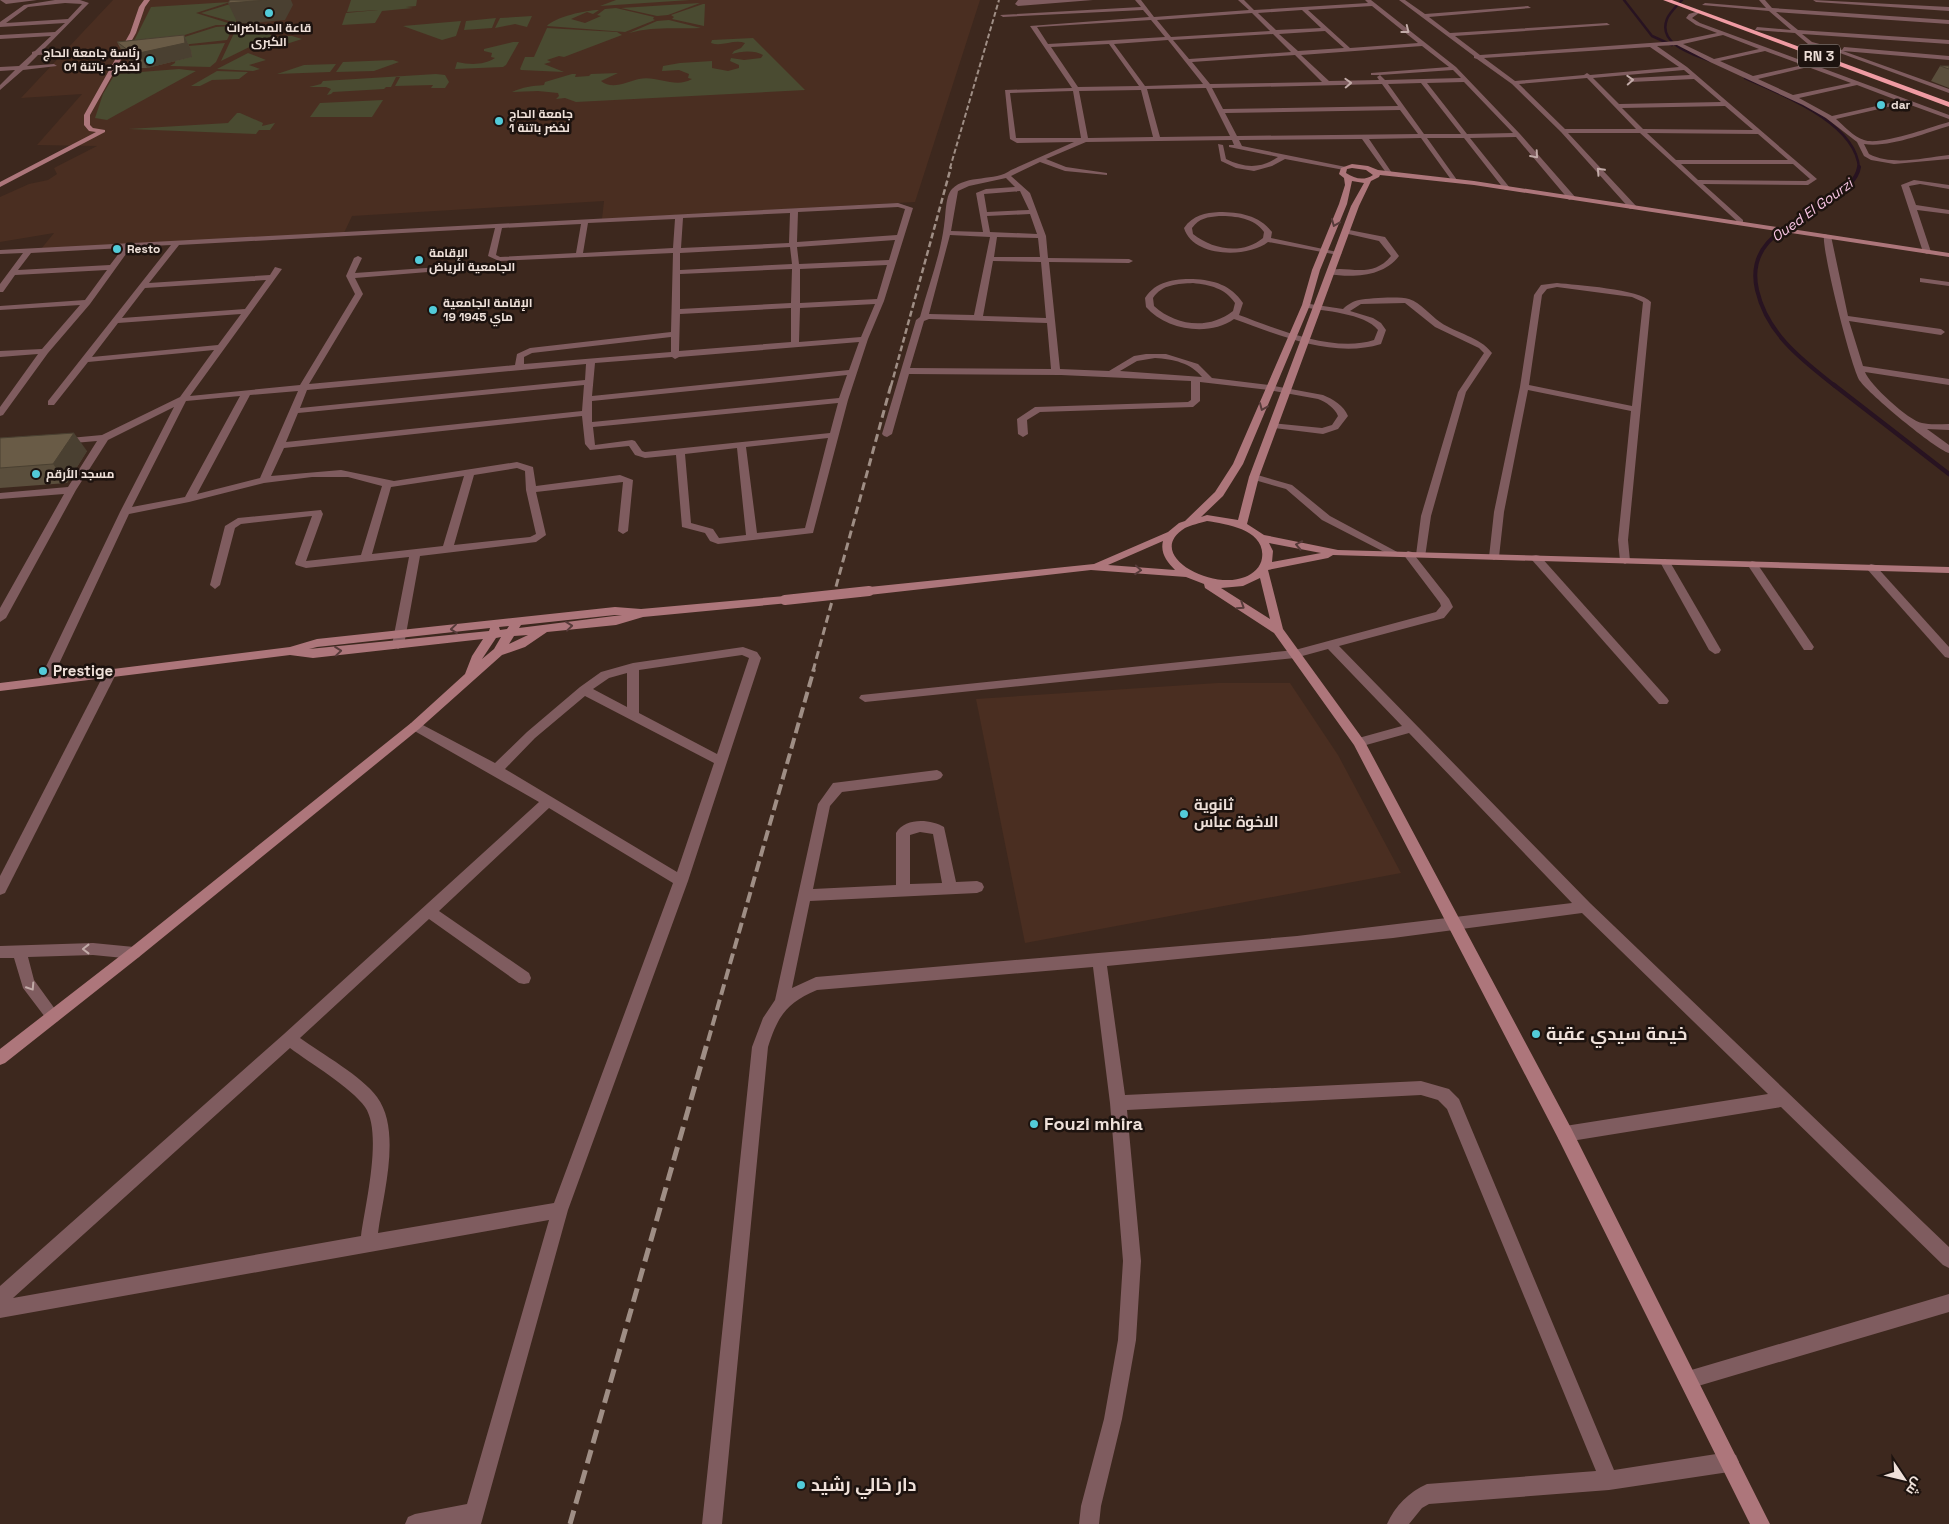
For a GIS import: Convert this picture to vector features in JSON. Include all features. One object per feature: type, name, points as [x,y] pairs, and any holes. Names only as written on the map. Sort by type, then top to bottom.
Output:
[{"type":"highway","name":"RN 3","points":[[1666,0],[1689,6],[1703,7],[1949,105]]},
{"type":"highway","name":"RN 3","points":[[1677,0],[1689,6]]},
{"type":"highway","name":"RN 3","points":[[1703,7],[1757,29],[1813,47],[1949,98]]},
{"type":"street","points":[[3,0],[6,2],[41,0]]},
{"type":"street","points":[[0,185],[102,131],[91,130],[87,125],[87,116],[133,33],[142,7],[147,0]]},
{"type":"street","points":[[1044,0],[1021,1],[1018,4],[1090,0]]},
{"type":"street","points":[[1138,0],[1207,85],[1238,147]]},
{"type":"street","points":[[1241,0],[1327,83]]},
{"type":"street","points":[[1402,0],[1514,84],[1563,131],[1633,207]]},
{"type":"street","points":[[1762,0],[1813,47],[1949,58]]},
{"type":"street","points":[[1816,0],[1949,9]]},
{"type":"street","points":[[0,25],[21,9],[33,4],[74,1],[86,3],[70,21],[1,86]]},
{"type":"street","points":[[1086,140],[1076,89],[1034,26],[1304,9],[1370,2],[1454,68],[1518,136],[1572,198]]},
{"type":"street","points":[[1949,22],[1703,7],[1690,16],[1691,20],[1726,34],[1949,117]]},
{"type":"street","points":[[1003,15],[1145,8]]},
{"type":"street","points":[[1422,16],[1528,8]]},
{"type":"street","points":[[1304,9],[1349,50]]},
{"type":"street","points":[[1825,14],[1830,19]]},
{"type":"street","points":[[1875,17],[1881,22]]},
{"type":"street","points":[[1933,20],[1938,26]]},
{"type":"street","points":[[0,25],[70,21]]},
{"type":"street","points":[[1448,35],[1607,25]]},
{"type":"street","points":[[1047,46],[1326,29]]},
{"type":"street","points":[[1757,29],[1794,30],[1949,42]]},
{"type":"street","points":[[1842,29],[1848,34]]},
{"type":"street","points":[[1944,32],[1949,38]]},
{"type":"street","points":[[1892,33],[1905,44]]},
{"type":"street","points":[[0,37],[55,34]]},
{"type":"street","points":[[1476,57],[1676,43],[1726,34]]},
{"type":"street","points":[[1110,42],[1143,88],[1157,139]]},
{"type":"street","points":[[1676,43],[1794,97],[1833,118],[1860,142],[1866,155],[1871,158],[1883,161],[1949,157]]},
{"type":"street","points":[[1188,61],[1424,44]]},
{"type":"street","points":[[1651,45],[1685,68],[1814,176],[1813,181],[1696,182]]},
{"type":"street","points":[[1712,61],[1766,48]]},
{"type":"street","points":[[1831,48],[1949,91]]},
{"type":"street","points":[[1912,50],[1919,55]]},
{"type":"street","points":[[34,53],[69,52]]},
{"type":"street","points":[[1753,78],[1810,65]]},
{"type":"street","points":[[0,69],[54,66]]},
{"type":"street","points":[[1367,74],[1454,68]]},
{"type":"street","points":[[1514,84],[1587,75],[1685,68]]},
{"type":"street","points":[[1376,74],[1454,180]]},
{"type":"street","points":[[1587,75],[1643,133],[1740,222]]},
{"type":"street","points":[[1264,84],[1281,79],[1330,76]]},
{"type":"street","points":[[1908,77],[1933,76]]},
{"type":"street","points":[[1546,81],[1594,82],[1696,77]]},
{"type":"street","points":[[1466,80],[1007,91],[1013,139],[1019,141],[1518,136]]},
{"type":"street","points":[[1423,81],[1506,188]]},
{"type":"street","points":[[1794,97],[1858,83]]},
{"type":"street","points":[[1833,118],[1905,101]]},
{"type":"street","points":[[1616,106],[1726,104]]},
{"type":"street","points":[[1219,111],[1401,108]]},
{"type":"street","points":[[1860,142],[1876,142],[1949,124]]},
{"type":"street","points":[[1563,131],[1643,133],[1761,132]]},
{"type":"street","points":[[1365,138],[1389,173]]},
{"type":"street","points":[[1177,139],[1238,147],[1284,156],[1346,173],[1366,183],[1404,176]]},
{"type":"street","points":[[887,434],[920,320],[924,318],[947,233],[952,197],[955,190],[967,184],[1007,176],[1013,171],[1086,140]]},
{"type":"street","points":[[1220,145],[1223,160],[1229,164],[1248,168],[1268,167],[1284,156]]},
{"type":"street","points":[[1039,160],[1065,169],[1105,174]]},
{"type":"street","points":[[1908,160],[1949,165]]},
{"type":"street","points":[[1675,162],[1795,162]]},
{"type":"street","points":[[1346,173],[1358,166],[1376,172],[1454,180],[1949,255]]},
{"type":"street","points":[[1242,525],[1254,477],[1338,253],[1366,183],[1377,176],[1376,172]]},
{"type":"street","points":[[1091,567],[1125,555],[1169,535],[1178,527],[1190,521],[1215,498],[1233,474],[1294,337],[1316,270],[1348,188],[1346,173]]},
{"type":"street","points":[[1007,176],[1023,189],[1042,236],[1056,372]]},
{"type":"street","points":[[1927,252],[1905,185],[1915,182],[1949,187]]},
{"type":"street","points":[[978,318],[990,259],[990,235],[983,214],[980,194],[982,192],[1023,189]]},
{"type":"street","points":[[0,252],[794,211],[904,206],[909,208],[880,301],[864,339],[843,400],[809,531],[718,541],[714,539],[709,531],[686,525],[680,450]]},
{"type":"street","points":[[1913,207],[1949,212]]},
{"type":"street","points":[[794,211],[793,245],[796,267],[794,306],[795,346]]},
{"type":"street","points":[[983,214],[1033,212]]},
{"type":"street","points":[[1267,239],[1268,232],[1262,224],[1235,214],[1204,216],[1193,221],[1188,228],[1193,239],[1205,245],[1221,249],[1246,249],[1259,245],[1267,239],[1338,253]]},
{"type":"street","points":[[675,356],[677,312],[676,249],[679,217]]},
{"type":"street","points":[[578,255],[585,222]]},
{"type":"street","points":[[499,227],[493,258],[793,245],[899,237]]},
{"type":"street","points":[[1331,272],[1355,273],[1382,269],[1386,267],[1394,256],[1386,242],[1347,230]]},
{"type":"street","points":[[947,233],[1042,236]]},
{"type":"street","points":[[1826,236],[1844,318],[1858,368],[1867,385],[1878,396],[1949,450]]},
{"type":"street","points":[[52,403],[177,243]]},
{"type":"street","points":[[0,414],[45,351],[87,302],[128,246]]},
{"type":"street","points":[[0,290],[7,277],[29,250]]},
{"type":"street","points":[[350,276],[358,258]]},
{"type":"street","points":[[990,259],[1129,261]]},
{"type":"street","points":[[676,272],[893,262]]},
{"type":"street","points":[[7,277],[113,267]]},
{"type":"street","points":[[46,681],[125,512],[182,399],[278,269]]},
{"type":"street","points":[[350,276],[440,270]]},
{"type":"street","points":[[264,480],[304,386],[358,294],[359,291],[350,276]]},
{"type":"street","points":[[144,286],[272,277]]},
{"type":"street","points":[[1923,280],[1949,284]]},
{"type":"street","points":[[1234,316],[1239,307],[1236,298],[1226,290],[1211,284],[1193,281],[1175,282],[1155,289],[1149,298],[1150,307],[1154,312],[1175,322],[1194,325],[1213,324],[1234,316],[1294,337],[1348,347],[1368,346],[1378,342],[1382,330],[1381,326],[1370,319],[1306,305]]},
{"type":"street","points":[[1494,556],[1499,512],[1524,387],[1538,295],[1544,287],[1557,285],[1632,295],[1647,302],[1623,540],[1625,561]]},
{"type":"street","points":[[677,312],[880,301]]},
{"type":"street","points":[[0,308],[87,302]]},
{"type":"street","points":[[1344,313],[1349,306],[1359,302],[1410,302],[1438,325],[1482,346],[1488,353],[1462,392],[1426,516],[1421,555]]},
{"type":"street","points":[[117,321],[246,311]]},
{"type":"street","points":[[924,318],[978,318],[1052,322]]},
{"type":"street","points":[[1844,318],[1941,332]]},
{"type":"street","points":[[520,367],[520,356],[530,351],[676,334]]},
{"type":"street","points":[[47,442],[104,438],[182,399],[304,386],[864,339]]},
{"type":"street","points":[[604,342],[605,361]]},
{"type":"street","points":[[84,360],[220,348]]},
{"type":"street","points":[[0,354],[45,351]]},
{"type":"street","points":[[1113,372],[1136,358],[1160,356],[1199,367],[1208,378]]},
{"type":"street","points":[[591,362],[586,413],[590,444],[594,448],[632,443],[638,453],[645,456],[680,450],[833,435]]},
{"type":"street","points":[[1858,368],[1949,382]]},
{"type":"street","points":[[905,371],[1113,372],[1208,378],[1271,387],[1328,400],[1340,408],[1343,416],[1335,427],[1323,431],[1274,425]]},
{"type":"street","points":[[588,399],[852,372]]},
{"type":"street","points":[[1023,434],[1022,419],[1038,409],[1086,406],[1190,405],[1195,401],[1196,378]]},
{"type":"street","points":[[294,411],[590,382]]},
{"type":"street","points":[[1524,387],[1635,408]]},
{"type":"street","points":[[189,499],[247,392]]},
{"type":"street","points":[[588,425],[843,400]]},
{"type":"street","points":[[280,446],[586,413]]},
{"type":"street","points":[[1919,426],[1949,427]]},
{"type":"street","points":[[0,618],[71,490],[104,438]]},
{"type":"street","points":[[741,445],[752,538]]},
{"type":"street","points":[[125,512],[189,499],[264,480],[340,473],[353,475],[378,484],[387,484],[517,465],[530,468],[531,490],[541,535],[537,538],[301,565],[300,563],[318,514],[317,512],[238,520],[230,526],[215,584]]},
{"type":"street","points":[[448,548],[470,473]]},
{"type":"street","points":[[1254,477],[1290,487],[1326,518],[1396,554]]},
{"type":"street","points":[[531,490],[625,478],[628,480],[622,531]]},
{"type":"street","points":[[366,558],[387,484]]},
{"type":"street","points":[[0,496],[71,490]]},
{"type":"street","points":[[1190,521],[1207,518],[1225,520],[1242,525],[1260,538],[1267,547],[1269,557],[1264,569],[1255,577],[1232,584],[1205,582]]},
{"type":"street","points":[[1169,535],[1166,548],[1171,562],[1185,574]]},
{"type":"street","points":[[1260,538],[1338,553],[1949,570]]},
{"type":"street","points":[[399,640],[415,552]]},
{"type":"street","points":[[1264,569],[1338,553]]},
{"type":"street","points":[[865,698],[1295,654],[1440,615],[1447,607],[1445,602],[1408,554]]},
{"type":"street","points":[[1536,558],[1664,701]]},
{"type":"street","points":[[1665,562],[1715,650]]},
{"type":"street","points":[[1752,564],[1808,647]]},
{"type":"street","points":[[0,687],[290,651],[305,654],[615,611],[641,613],[785,600],[1091,567],[1185,574],[1205,582],[1278,630],[1360,742],[1565,1134],[1760,1524]]},
{"type":"street","points":[[1870,568],[1949,654]]},
{"type":"street","points":[[1264,569],[1278,630]]},
{"type":"street","points":[[514,626],[545,628],[616,621],[641,613]]},
{"type":"street","points":[[0,1058],[134,953],[415,726],[498,652],[514,626]]},
{"type":"street","points":[[498,652],[521,644],[545,628]]},
{"type":"street","points":[[399,640],[464,637],[495,629]]},
{"type":"street","points":[[470,676],[478,656],[495,629]]},
{"type":"street","points":[[464,637],[478,656]]},
{"type":"street","points":[[1331,644],[1585,907],[1949,1260]]},
{"type":"street","points":[[415,1524],[473,1518],[560,1210],[681,881],[755,658],[753,655],[743,651],[633,667],[605,675],[584,690],[531,735],[496,770]]},
{"type":"street","points":[[633,667],[633,717]]},
{"type":"street","points":[[0,889],[110,674]]},
{"type":"street","points":[[584,690],[720,761]]},
{"type":"street","points":[[415,726],[496,770],[681,881]]},
{"type":"street","points":[[1360,742],[1412,728]]},
{"type":"street","points":[[782,1002],[824,804],[838,787],[937,775]]},
{"type":"street","points":[[0,1298],[289,1039],[548,802]]},
{"type":"street","points":[[903,890],[903,833],[909,828],[932,827],[938,831],[950,888]]},
{"type":"street","points":[[805,894],[978,887]]},
{"type":"street","points":[[712,1524],[760,1047],[770,1018],[782,1002],[792,993],[816,984],[1099,960],[1457,926],[1585,907]]},
{"type":"street","points":[[428,911],[524,978]]},
{"type":"street","points":[[0,952],[93,949],[134,953]]},
{"type":"street","points":[[19,952],[28,983],[53,1016]]},
{"type":"street","points":[[1089,1524],[1091,1506],[1113,1419],[1127,1340],[1132,1262],[1118,1103],[1099,960]]},
{"type":"street","points":[[289,1039],[360,1090],[372,1103],[380,1123],[382,1146],[368,1242]]},
{"type":"street","points":[[1118,1103],[1422,1088],[1443,1094],[1453,1104],[1609,1480]]},
{"type":"street","points":[[1565,1134],[1784,1099]]},
{"type":"street","points":[[0,1309],[368,1242],[560,1210]]},
{"type":"street","points":[[1688,1380],[1949,1303]]},
{"type":"street","points":[[1397,1524],[1414,1501],[1427,1494],[1609,1480],[1729,1462]]},
{"type":"shaded area","name":"جامعة الحاج لخضر باتنة 1","points":[[113,0],[980,0],[915,202],[602,219],[604,201],[352,216],[344,233],[41,249],[54,233],[0,242],[0,197],[29,184],[48,180],[57,174],[54,168],[97,146],[37,145],[82,94],[21,98]]},
{"type":"shaded area","name":"ثانوية الاخوة عباس","points":[[1218,683],[1290,683],[1338,755],[1401,873],[1025,943],[976,699]]},
{"type":"green space","points":[[351,0],[417,0],[416,6],[406,7],[413,8],[382,11],[375,23],[342,25],[346,13],[378,10],[347,12]]},
{"type":"green space","points":[[616,0],[690,0],[600,6]]},
{"type":"green space","points":[[240,1],[246,1],[227,40],[172,46],[175,40],[216,27],[230,26],[233,22],[201,13]]},
{"type":"green space","points":[[230,2],[196,13],[228,23],[227,25],[216,25],[169,40],[130,49],[151,7]]},
{"type":"green space","points":[[700,3],[668,15],[657,16],[621,8]]},
{"type":"green space","points":[[705,4],[704,26],[672,19],[674,17],[671,15]]},
{"type":"green space","points":[[616,8],[654,17],[653,19],[655,20],[625,32],[547,26],[571,15],[587,11],[599,10],[593,14],[587,12],[571,19],[585,23],[601,16],[597,15],[605,9]]},
{"type":"green space","points":[[532,16],[527,27],[515,24],[495,28],[500,18]]},
{"type":"green space","points":[[496,18],[492,28],[464,30],[466,21]]},
{"type":"green space","points":[[669,20],[701,28],[656,29],[629,33],[657,21]]},
{"type":"green space","points":[[461,21],[456,36],[442,40],[403,26]]},
{"type":"green space","points":[[264,26],[272,29],[269,33],[272,36],[221,61],[235,31]]},
{"type":"green space","points":[[547,28],[617,32],[622,35],[564,57],[559,56],[547,60],[551,62],[544,64],[564,72],[521,70],[525,57],[534,57]]},
{"type":"green space","points":[[280,36],[292,36],[302,39],[277,47],[251,51]]},
{"type":"green space","points":[[753,38],[805,90],[576,102],[565,98],[556,99],[559,96],[558,93],[538,91],[512,92],[544,85],[545,82],[572,74],[576,74],[575,77],[589,76],[591,74],[618,73],[601,81],[610,85],[620,85],[646,78],[679,83],[686,82],[692,79],[688,78],[689,74],[679,70],[662,71],[663,66],[712,61],[712,68],[728,71],[739,68],[739,65],[730,61],[731,58],[744,60],[761,58],[763,55],[748,51],[732,54],[745,43],[715,44],[711,43],[712,40]]},
{"type":"green space","points":[[519,42],[503,67],[455,69],[457,62],[477,64],[491,60],[495,58],[491,57],[492,53],[484,51],[484,49]]},
{"type":"green space","points":[[225,43],[216,62],[210,67],[170,66],[175,63],[176,47]]},
{"type":"green space","points":[[248,53],[266,60],[249,65],[260,69],[253,71],[217,69]]},
{"type":"green space","points":[[393,60],[399,62],[374,71],[336,72],[343,62]]},
{"type":"green space","points":[[336,64],[330,72],[277,74],[304,65]]},
{"type":"green space","points":[[179,69],[196,71],[107,120],[95,118],[103,94],[115,74]]},
{"type":"green space","points":[[217,71],[248,72],[239,79],[212,80],[200,86],[191,86]]},
{"type":"green space","points":[[436,74],[445,75],[449,82],[445,88],[431,88],[433,85],[395,86],[400,77],[396,77],[391,87],[384,89],[333,92],[327,95],[331,89],[326,87],[309,87],[321,84],[323,81]]},
{"type":"green space","points":[[383,100],[372,117],[310,117],[320,103]]},
{"type":"green space","points":[[237,113],[263,123],[262,126],[275,123],[270,130],[259,130],[256,134],[128,129],[228,123]]},
{"type":"building","points":[[230,0],[267,0],[228,3]]},
{"type":"building","points":[[184,35],[185,43],[139,53],[132,53],[117,42]]},
{"type":"building","points":[[74,433],[53,464],[0,468],[0,438]]},
{"type":"waterway","points":[[1624,0],[1652,36],[1672,45]]},
{"type":"waterway","name":"Oued El Gourzi","points":[[1682,0],[1667,19],[1665,28],[1667,35],[1678,47],[1710,61]]},
{"type":"waterway","name":"Oued El Gourzi","points":[[1745,78],[1796,101],[1831,124],[1845,137],[1855,152],[1859,167]]},
{"type":"waterway","name":"Oued El Gourzi","points":[[1835,386],[1798,356],[1777,333],[1762,306],[1757,290],[1756,269],[1761,253],[1771,239],[1785,228],[1834,198],[1852,182],[1859,167]]},
{"type":"waterway","name":"Oued El Gourzi","points":[[1834,385],[1949,474]]},
{"type":"railway","points":[[950,168],[999,0]]},
{"type":"railway","points":[[891,386],[951,167]]},
{"type":"railway","points":[[813,671],[891,385]]},
{"type":"railway","points":[[708,1041],[814,669]]},
{"type":"railway","points":[[570,1524],[708,1040]]},
{"type":"place","name":"قاعة المحاضرات الكبرى","points":[[269,13]]},
{"type":"place","name":"رئاسة جامعة الحاج لخضر - باتنة 01","points":[[150,60]]},
{"type":"place","name":"dar","points":[[1881,105]]},
{"type":"place","name":"جامعة الحاج لخضر باتنة 1","points":[[499,121]]},
{"type":"place","name":"Resto","points":[[117,249]]},
{"type":"place","name":"الإقامة الجامعية الرياض","points":[[419,260]]},
{"type":"place","name":"الإقامة الجامعية 19 ماي 1945","points":[[433,310]]},
{"type":"place","name":"مسجد الأرقم","points":[[36,474]]},
{"type":"place","name":"Prestige","points":[[43,671]]},
{"type":"place","name":"ثانوية الاخوة عباس","points":[[1184,814]]},
{"type":"place","name":"خيمة سيدي عقبة","points":[[1536,1034]]},
{"type":"place","name":"Fouzi mhira","points":[[1034,1124]]},
{"type":"place","name":"دار خالي رشيد","points":[[801,1485]]}]
